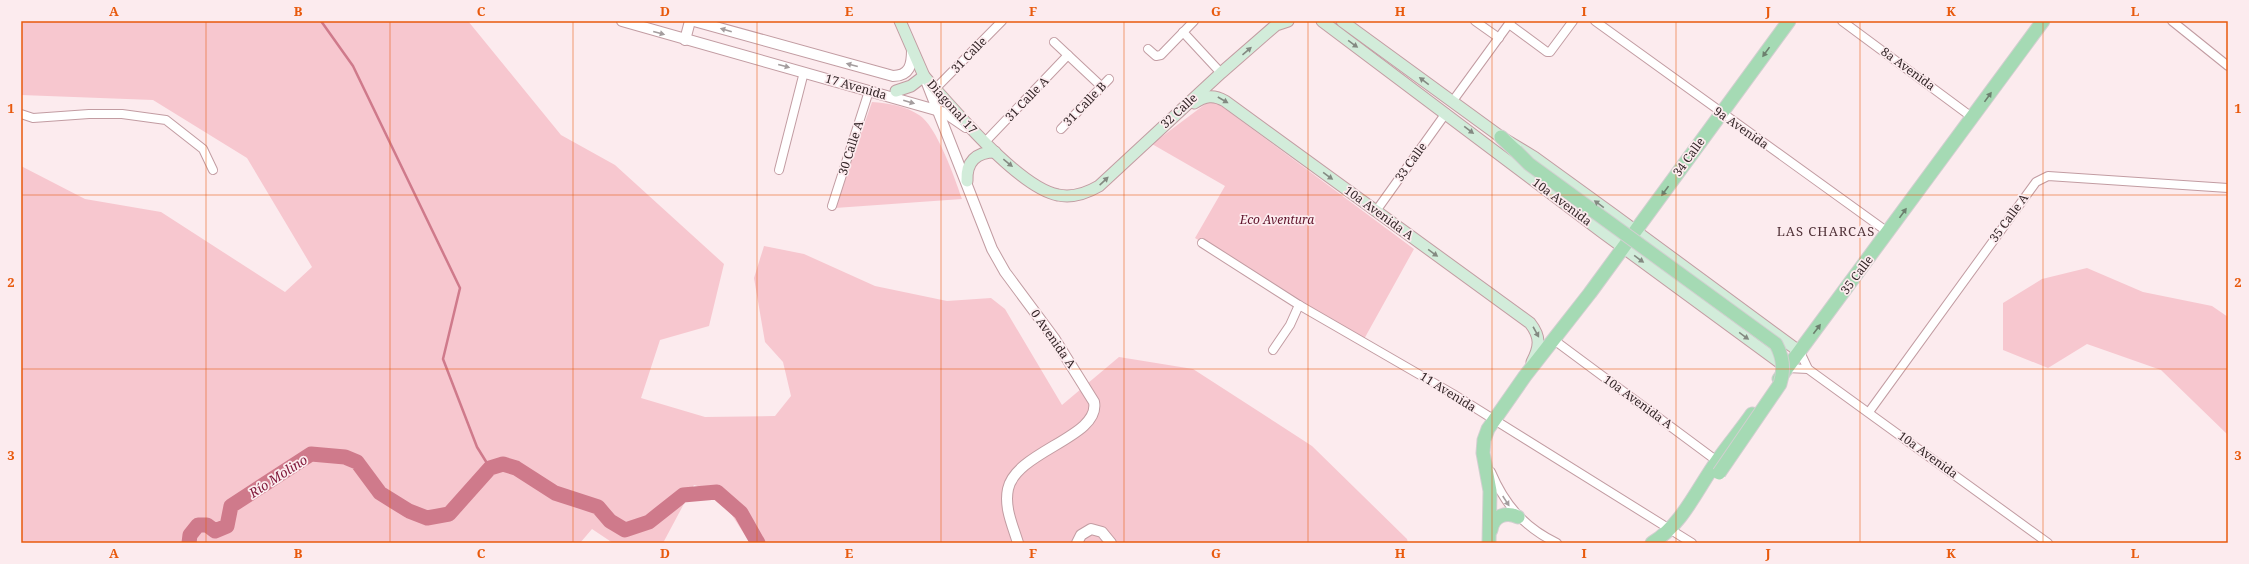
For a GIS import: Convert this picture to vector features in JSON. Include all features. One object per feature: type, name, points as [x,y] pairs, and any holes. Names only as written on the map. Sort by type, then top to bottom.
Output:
[{"type":"main road","name":"Diagonal 17","points":[[900,21],[924,76],[982,140]]},
{"type":"main road","name":"32 Calle","points":[[1069,196],[1084,193],[1099,186],[1221,73],[1278,23],[1288,21]]},
{"type":"main road","name":"10a Avenida","points":[[1322,21],[1446,113],[1623,248],[1787,368]]},
{"type":"main road","name":"10a Avenida","points":[[1342,21],[1500,137],[1534,157],[1800,352]]},
{"type":"main road","name":"34 Calle","points":[[1483,453],[1484,440],[1494,420],[1506,402],[1590,294],[1790,21]]},
{"type":"main road","name":"35 Calle","points":[[1718,467],[1787,368],[1973,118],[2043,21]]},
{"type":"main road","points":[[896,91],[911,86],[924,76]]},
{"type":"main road","points":[[1415,90],[1446,104],[1452,102]]},
{"type":"main road","name":"10a Avenida A","points":[[1176,114],[1206,96],[1219,97],[1530,323],[1539,337],[1539,346],[1525,376]]},
{"type":"main road","points":[[1500,137],[1530,164],[1776,344],[1780,352],[1783,364],[1783,374],[1780,384],[1670,530],[1652,543]]},
{"type":"main road","name":"17 Avenida","points":[[982,140],[1040,188],[1059,196],[1069,196]]},
{"type":"main road","points":[[966,181],[971,160],[980,154],[995,152]]},
{"type":"main road","points":[[1602,232],[1613,233],[1617,230],[1619,224],[1614,215]]},
{"type":"main road","name":"34 Calle","points":[[1506,402],[1529,380],[1558,343],[1590,294]]},
{"type":"main road","points":[[1483,453],[1490,491],[1489,538]]},
{"type":"main road","points":[[1489,538],[1495,520],[1500,516],[1506,514],[1518,517]]},
{"type":"street","name":"17 Avenida","points":[[622,21],[936,110],[947,114],[982,140]]},
{"type":"street","points":[[685,40],[690,21]]},
{"type":"street","name":"17 Avenida","points":[[694,21],[889,75],[904,74],[909,70],[912,50]]},
{"type":"street","name":"31 Calle","points":[[935,89],[1002,21]]},
{"type":"street","points":[[1148,49],[1156,56],[1161,55],[1194,21]]},
{"type":"street","points":[[1475,21],[1499,38]]},
{"type":"street","points":[[1452,102],[1510,23],[1547,52],[1550,52],[1574,21]]},
{"type":"street","name":"9a Avenida","points":[[1595,21],[1721,114],[1888,233]]},
{"type":"street","name":"8a Avenida","points":[[1842,21],[1973,118]]},
{"type":"street","points":[[2172,21],[2228,66]]},
{"type":"street","points":[[1183,32],[1221,73]]},
{"type":"street","points":[[1054,42],[1102,87]]},
{"type":"street","name":"31 Calle A","points":[[982,140],[1068,55]]},
{"type":"street","points":[[779,170],[804,72]]},
{"type":"street","points":[[882,95],[892,94],[896,91],[897,81],[889,75]]},
{"type":"street","name":"Diagonal 17","points":[[924,76],[936,110]]},
{"type":"street","name":"31 Calle B","points":[[1061,129],[1110,79]]},
{"type":"street","name":"30 Calle A","points":[[832,206],[869,91]]},
{"type":"street","name":"0 Avenida A","points":[[936,110],[998,261],[1054,338],[1092,397],[1095,406],[1093,416],[1083,426],[1027,463],[1014,475],[1008,488],[1007,503],[1018,543]]},
{"type":"street","name":"33 Calle","points":[[1376,211],[1446,113]]},
{"type":"street","points":[[21,114],[33,118],[89,114],[122,114],[166,120],[203,149],[213,170]]},
{"type":"street","name":"35 Calle A","points":[[1869,412],[2041,177],[2048,176],[2228,188]]},
{"type":"street","name":"11 Avenida","points":[[1202,243],[1299,305],[1453,394],[1692,543]]},
{"type":"street","points":[[1273,350],[1290,325],[1299,305]]},
{"type":"street","name":"10a Avenida A","points":[[1558,343],[1718,467]]},
{"type":"street","name":"10a Avenida","points":[[1800,352],[1808,369],[2048,543]]},
{"type":"street","points":[[1787,368],[1808,369]]},
{"type":"street","points":[[1483,453],[1497,486],[1518,517],[1532,529],[1557,543]]},
{"type":"street","points":[[1077,543],[1081,535],[1091,529],[1102,532],[1111,543]]},
{"type":"green space","points":[[21,21],[468,21],[561,135],[615,165],[724,264],[709,326],[660,340],[641,398],[705,417],[775,416],[791,396],[783,362],[765,342],[754,278],[764,246],[804,254],[875,286],[947,301],[991,298],[1005,309],[1062,405],[1119,357],[1193,369],[1312,446],[1407,539],[1408,543],[750,543],[717,492],[694,485],[663,543],[613,543],[592,529],[580,543],[21,543],[21,166],[85,199],[161,212],[285,292],[312,267],[247,158],[153,100],[21,95]]},
{"type":"green space","name":"Eco Aventura","points":[[1212,99],[1414,249],[1363,341],[1195,238],[1225,186],[1152,144]]},
{"type":"green space","points":[[872,102],[903,107],[919,115],[926,121],[939,141],[945,154],[962,199],[835,208]]},
{"type":"green space","points":[[2087,268],[2143,292],[2212,306],[2228,317],[2228,435],[2161,370],[2087,344],[2048,368],[2003,350],[2003,303],[2042,279]]},
{"type":"waterway","points":[[321,21],[353,66],[460,288],[443,359],[477,447],[490,468]]},
{"type":"waterway","name":"Río Molino","points":[[189,543],[190,535],[198,525],[207,525],[215,531],[227,526],[231,506],[311,454],[345,457],[357,462],[380,493],[409,511],[427,518],[449,514],[490,468],[503,464],[516,468],[555,493],[598,507],[610,521],[625,530],[649,522],[683,495],[717,492],[741,513],[758,543]]},
{"type":"district","name":"LAS CHARCAS","points":[[1826,231]]}]
